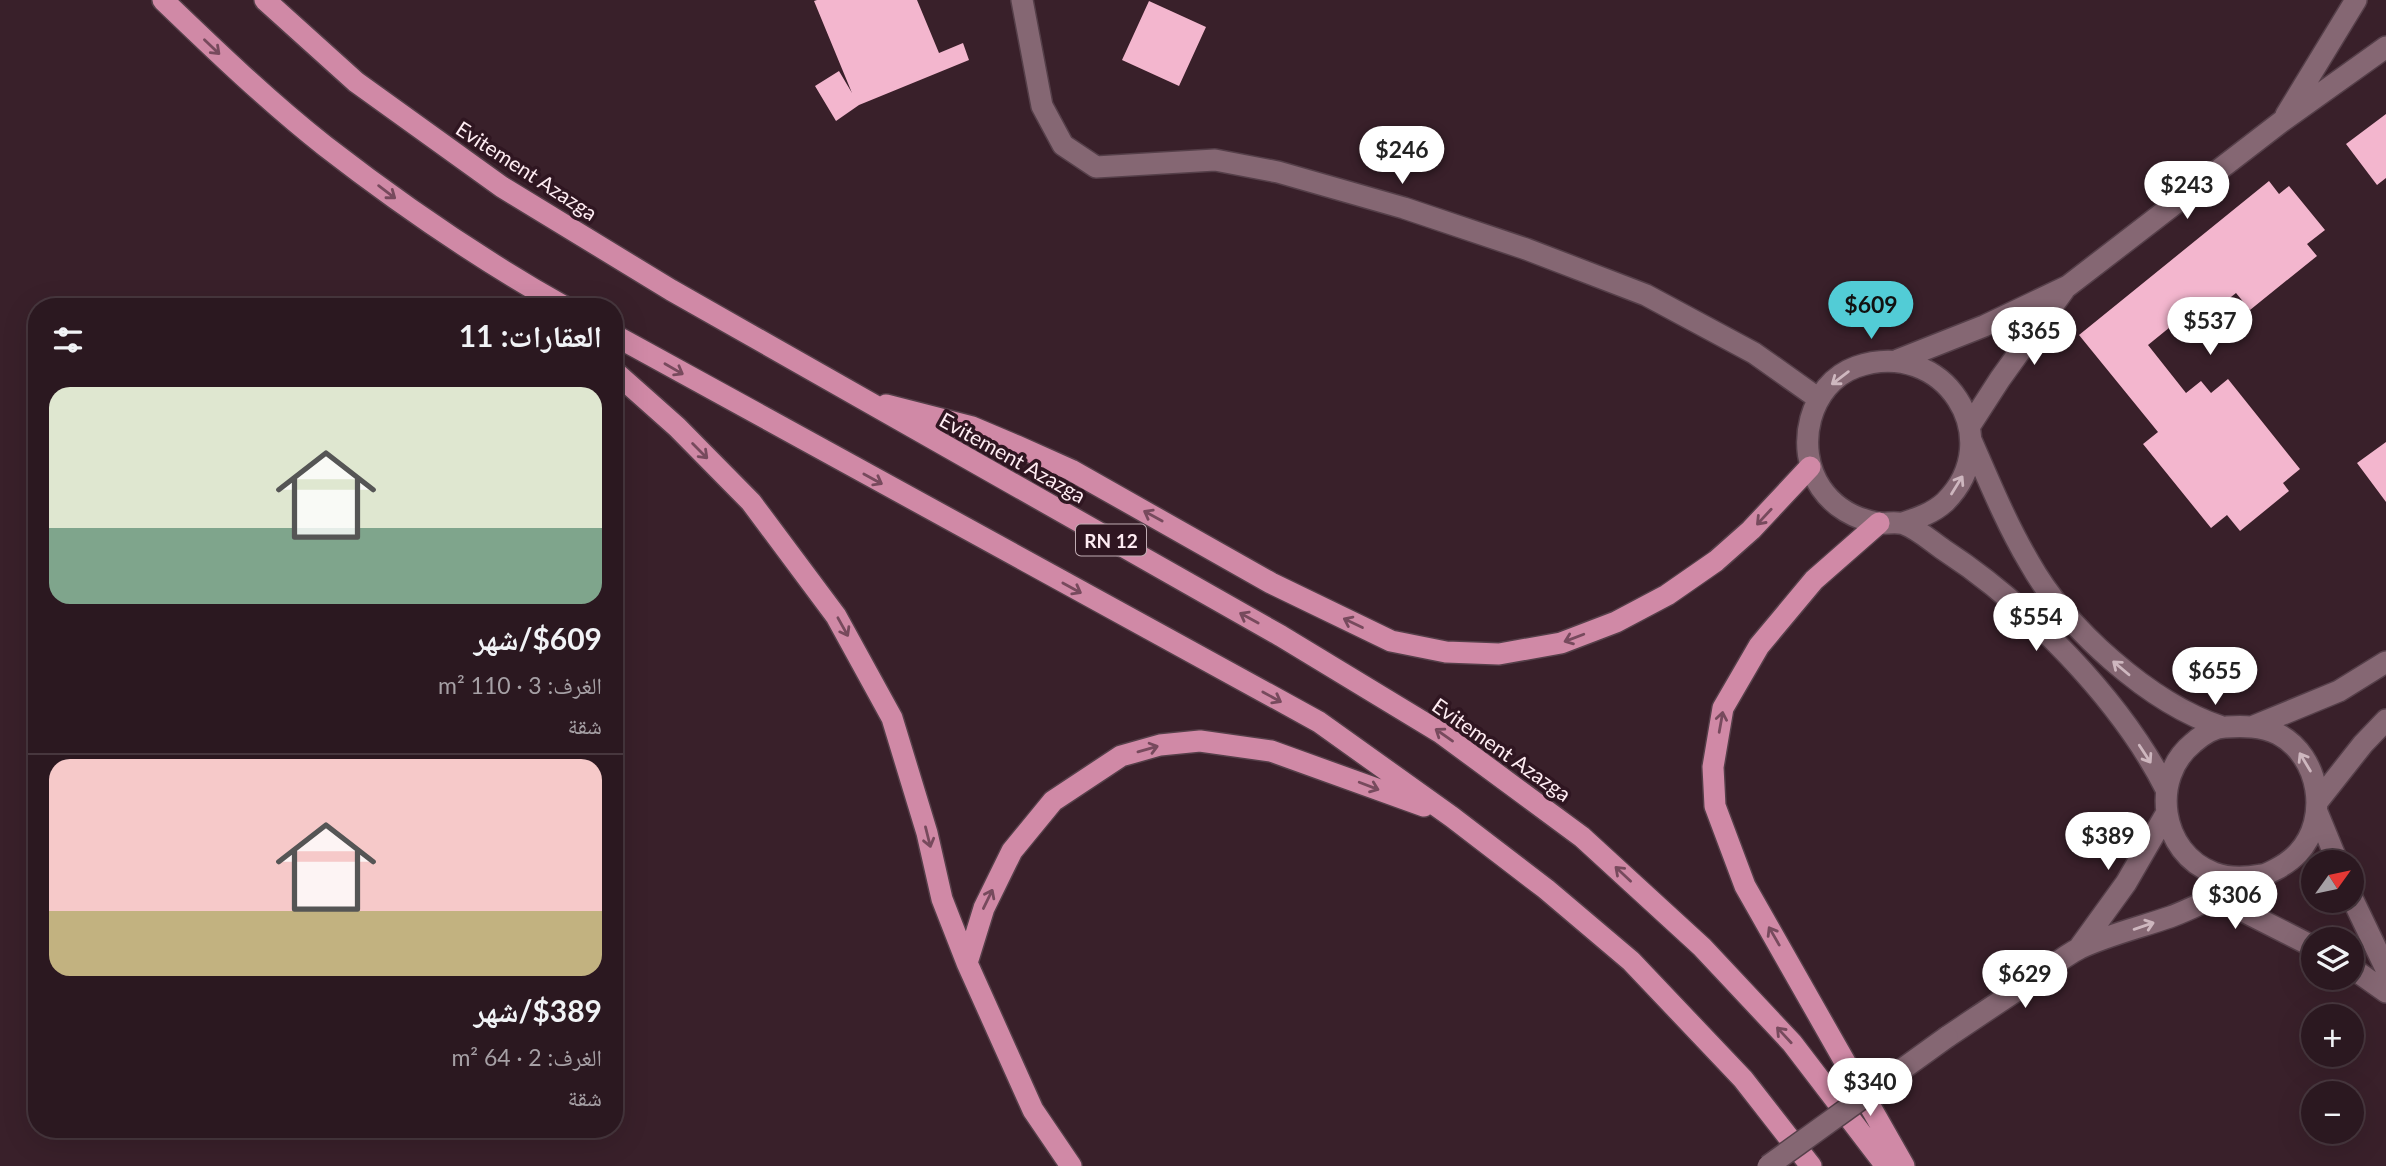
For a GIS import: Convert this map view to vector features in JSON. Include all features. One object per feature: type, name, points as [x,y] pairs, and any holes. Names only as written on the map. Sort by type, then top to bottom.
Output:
[{"type":"highway","points":[[163,0],[234,69],[323,145],[502,272],[549,298]]},
{"type":"highway","name":"Evitement Azazga","points":[[265,0],[356,82],[502,187],[671,290],[1281,636],[1441,733],[1582,837],[1702,947],[1791,1043],[1886,1166]]},
{"type":"highway","points":[[502,272],[532,298]]},
{"type":"highway","points":[[623,340],[746,410],[1319,722],[1452,817],[1546,889],[1631,961],[1743,1080],[1811,1166]]},
{"type":"highway","points":[[623,379],[677,427],[751,502],[836,616],[892,718],[927,832],[942,899],[967,963],[1033,1110],[1071,1166]]},
{"type":"highway","points":[[856,397],[972,427],[1017,446],[1071,470],[1271,583],[1391,641],[1447,652],[1499,654],[1561,643],[1616,622],[1667,595],[1716,561],[1751,530],[1810,467]]},
{"type":"highway","points":[[1879,523],[1814,580],[1759,646],[1724,708],[1713,767],[1716,806],[1745,886],[1904,1166]]},
{"type":"highway","points":[[967,963],[984,908],[1012,851],[1053,802],[1121,756],[1160,745],[1200,741],[1271,751],[1452,817]]},
{"type":"street","points":[[1023,0],[1042,106],[1063,145],[1096,167],[1215,160],[1278,172],[1404,208],[1526,249],[1646,295],[1754,353],[1819,399]]},
{"type":"street","points":[[2281,122],[2356,0]]},
{"type":"street","points":[[1898,360],[1984,326],[2068,286],[2281,122],[2386,47]]},
{"type":"street","points":[[2068,286],[2000,379],[1970,433],[1968,463],[1959,485],[1944,503],[1925,516],[1903,523],[1879,523],[1857,518],[1837,505],[1821,488],[1810,467],[1807,444],[1809,421],[1819,399],[1833,382],[1852,368],[1874,361],[1898,360],[1921,366],[1940,379],[1956,396],[1970,433],[2029,563],[2062,611],[2114,662],[2139,682],[2188,714],[2222,727]]},
{"type":"street","points":[[1903,523],[2007,595],[2052,639],[2103,696],[2133,735],[2166,789]]},
{"type":"street","points":[[2301,941],[2237,908],[2183,851],[2172,833],[2166,814],[2166,789],[2172,768],[2185,750],[2202,736],[2222,727],[2254,726],[2339,691],[2386,662]]},
{"type":"street","points":[[1768,1166],[1947,1037],[2079,948],[2176,914],[2282,866],[2299,852],[2311,833],[2317,806],[2363,744],[2386,720]]},
{"type":"street","points":[[2254,726],[2279,735],[2300,752],[2313,775],[2317,806],[2333,850]]},
{"type":"street","points":[[2079,948],[2126,883],[2166,814]]},
{"type":"street","points":[[2198,864],[2229,877],[2261,875]]},
{"type":"street","points":[[2360,914],[2386,970]]},
{"type":"street","points":[[2364,976],[2386,992]]},
{"type":"building","points":[[917,0],[939,53],[963,43],[969,60],[859,105],[836,121],[815,86],[839,71],[852,93],[814,1]]},
{"type":"building","points":[[1149,1],[1206,27],[1179,86],[1122,60]]},
{"type":"building","points":[[2386,114],[2386,178],[2377,185],[2346,144]]},
{"type":"building","points":[[2269,181],[2279,194],[2289,186],[2325,230],[2307,244],[2317,256],[2250,310],[2236,293],[2216,309],[2207,297],[2148,345],[2186,393],[2201,381],[2211,393],[2228,379],[2300,469],[2283,483],[2289,491],[2240,531],[2227,515],[2211,528],[2143,444],[2158,432],[2079,335]]},
{"type":"building","points":[[2386,442],[2386,502],[2357,463]]}]
